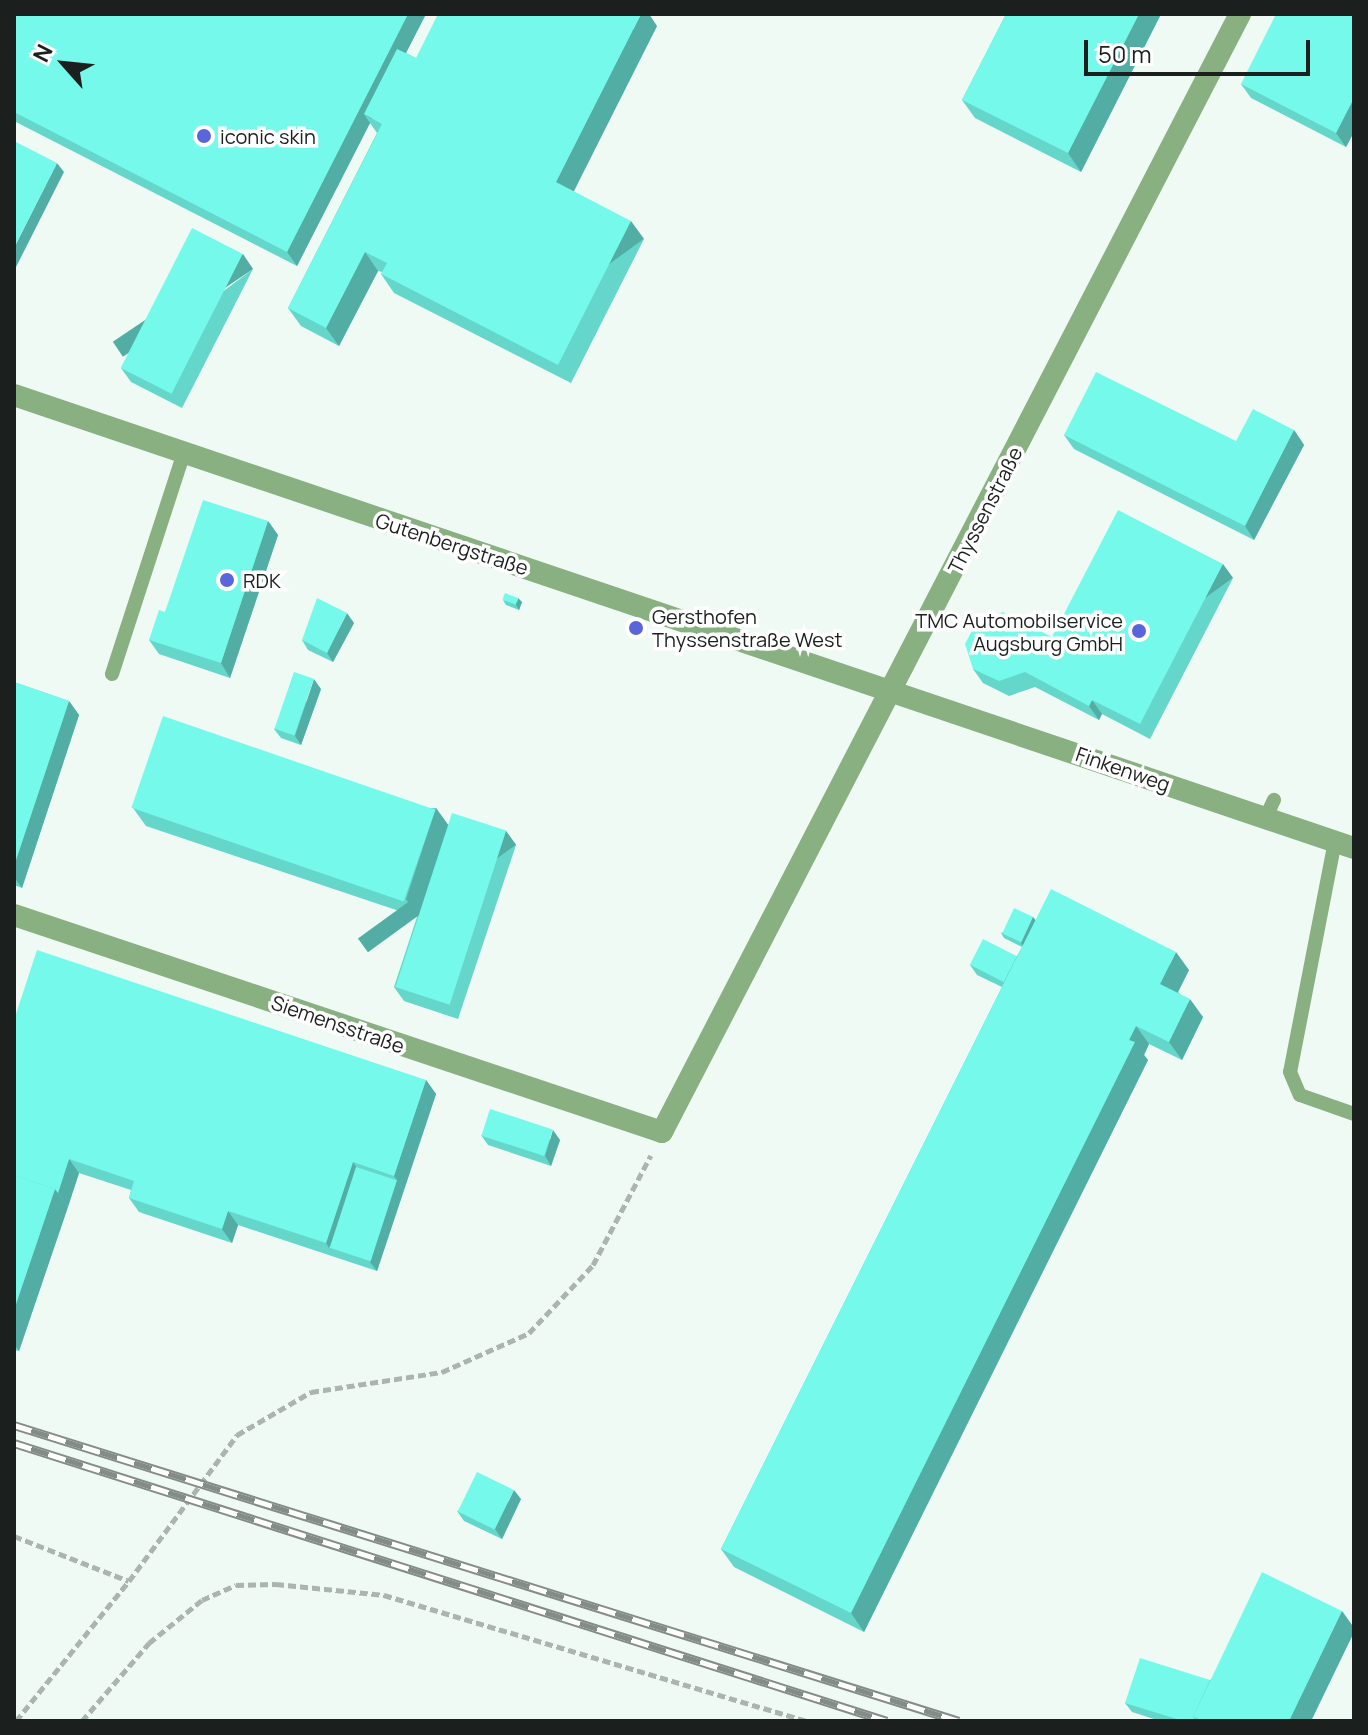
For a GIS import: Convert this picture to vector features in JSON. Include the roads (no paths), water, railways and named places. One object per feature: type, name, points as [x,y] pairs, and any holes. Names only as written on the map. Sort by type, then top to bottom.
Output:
[{"type":"street","name":"Thyssenstraße","points":[[662,1132],[1240,14]]},
{"type":"street","name":"Gutenbergstraße","points":[[14,395],[892,691]]},
{"type":"street","name":"Finkenweg","points":[[892,691],[1270,809],[1344,844]]},
{"type":"street","name":"Siemensstraße","points":[[14,915],[662,1132]]},
{"type":"lane","points":[[112,674],[184,453]]},
{"type":"lane","points":[[1344,844],[1290,1072],[1300,1095],[1354,1114]]},
{"type":"railway","points":[[14,1425],[959,1721]]},
{"type":"railway","points":[[14,1443],[887,1721]]},
{"type":"place","name":"iconic skin","points":[[204,136]]},
{"type":"place","name":"RDK","points":[[227,580]]},
{"type":"place","name":"Gersthofen Thyssenstraße West","points":[[636,628]]},
{"type":"place","name":"TMC Automobilservice Augsburg GmbH","points":[[1139,631]]}]
